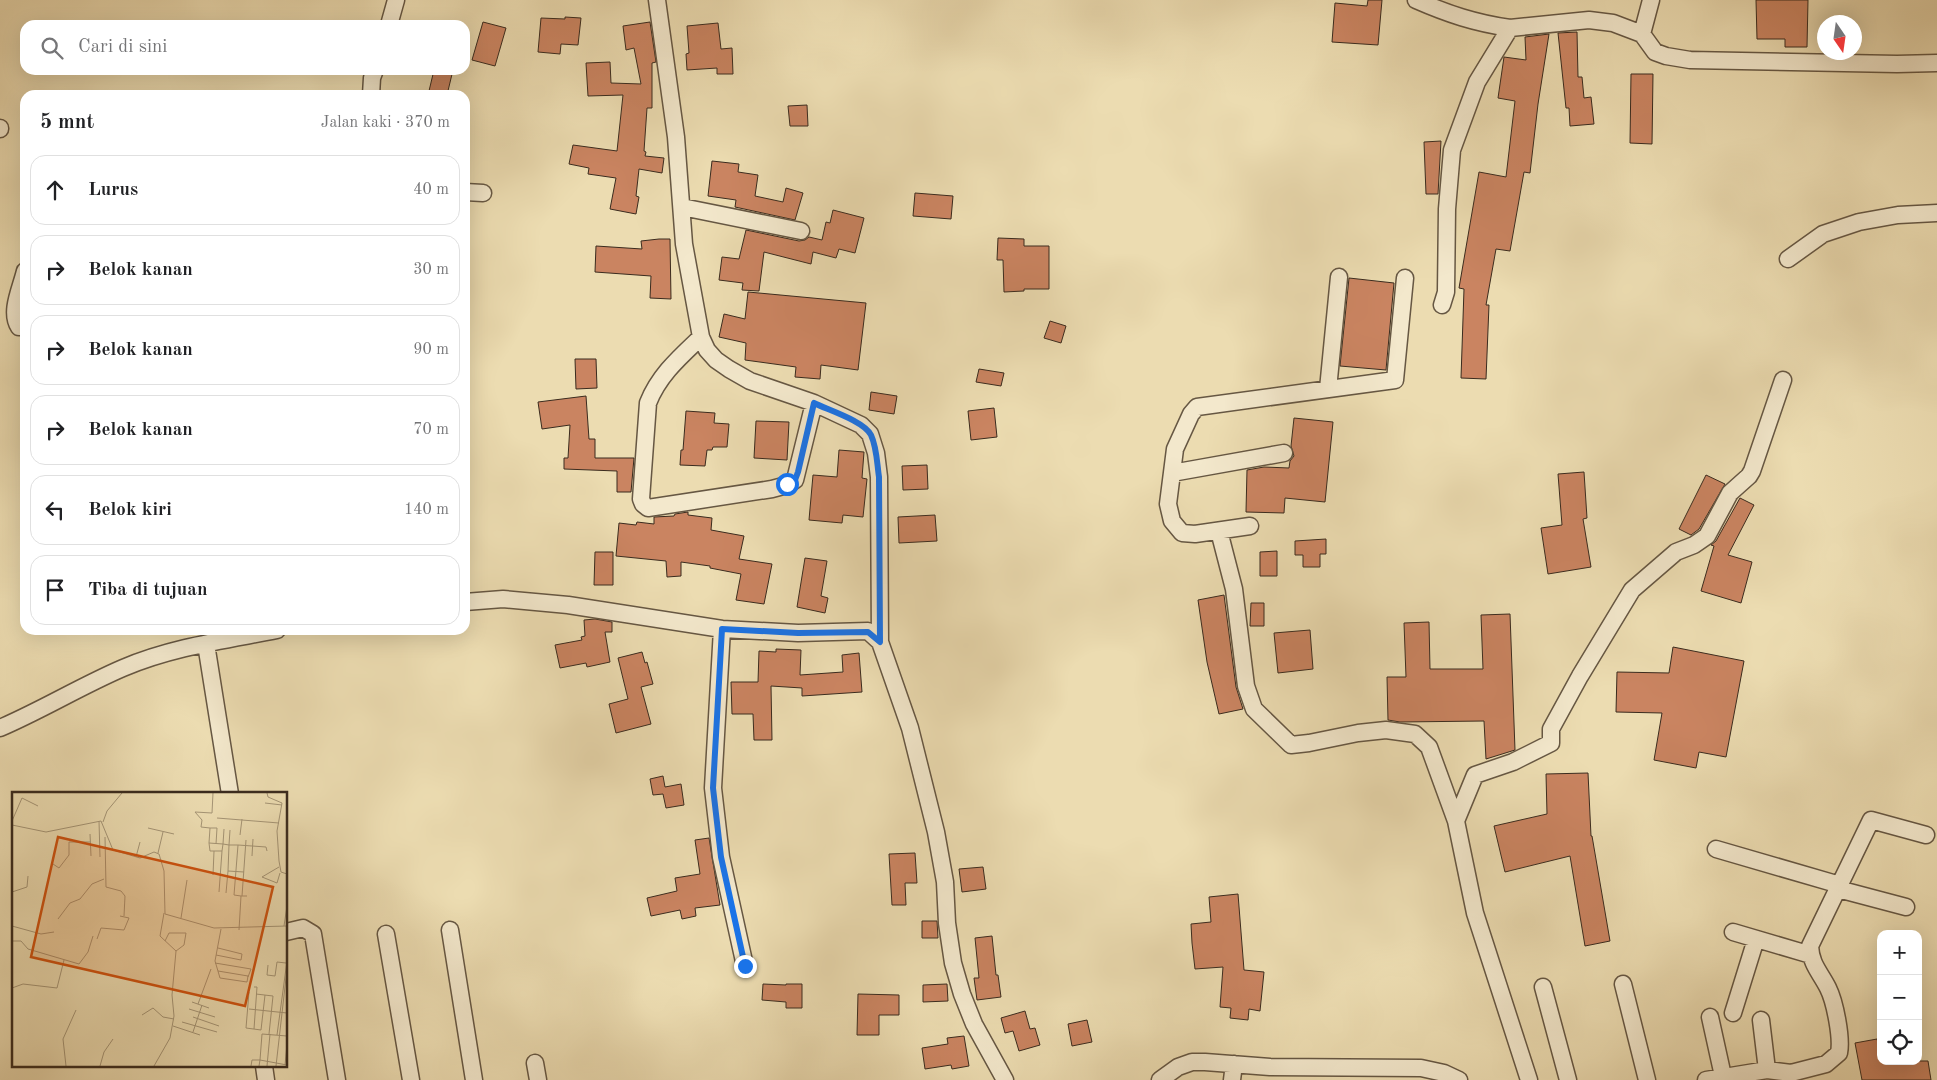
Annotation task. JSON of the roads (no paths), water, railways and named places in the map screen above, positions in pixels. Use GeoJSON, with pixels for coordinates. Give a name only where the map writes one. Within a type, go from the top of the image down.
{"type":"FeatureCollection","features":[{"type":"Feature","properties":{"kind":"street"},"geometry":{"type":"LineString","coordinates":[[657,0],[676,137],[684,244],[701,337],[707,350],[716,360],[750,381],[814,403],[861,425],[870,434],[876,453],[879,494],[880,642],[910,728],[936,832],[945,882],[947,923],[953,963],[962,994],[974,1024],[1005,1080]]}},
{"type":"Feature","properties":{"kind":"street"},"geometry":{"type":"LineString","coordinates":[[1416,0],[1447,14],[1471,21],[1510,28],[1589,20],[1613,23],[1642,34],[1655,52],[1690,60],[1937,63]]}},
{"type":"Feature","properties":{"kind":"street"},"geometry":{"type":"LineString","coordinates":[[1642,34],[1651,0]]}},
{"type":"Feature","properties":{"kind":"street"},"geometry":{"type":"LineString","coordinates":[[389,20],[391,1]]}},
{"type":"Feature","properties":{"kind":"street"},"geometry":{"type":"LineString","coordinates":[[1442,305],[1446,292],[1447,209],[1452,150],[1477,82],[1510,28]]}},
{"type":"Feature","properties":{"kind":"street"},"geometry":{"type":"LineString","coordinates":[[371,90],[373,75]]}},
{"type":"Feature","properties":{"kind":"street"},"geometry":{"type":"LineString","coordinates":[[470,192],[482,193]]}},
{"type":"Feature","properties":{"kind":"street"},"geometry":{"type":"LineString","coordinates":[[682,207],[801,231]]}},
{"type":"Feature","properties":{"kind":"street"},"geometry":{"type":"LineString","coordinates":[[1788,259],[1823,234],[1859,222],[1898,215],[1937,213]]}},
{"type":"Feature","properties":{"kind":"street"},"geometry":{"type":"LineString","coordinates":[[1328,389],[1338,277]]}},
{"type":"Feature","properties":{"kind":"street"},"geometry":{"type":"LineString","coordinates":[[1250,526],[1194,534],[1182,533],[1172,521],[1168,504],[1175,449],[1191,414],[1197,407],[1395,380],[1405,278]]}},
{"type":"Feature","properties":{"kind":"street"},"geometry":{"type":"LineString","coordinates":[[20,289],[14,311],[16,322],[20,327]]}},
{"type":"Feature","properties":{"kind":"street"},"geometry":{"type":"LineString","coordinates":[[701,337],[662,376],[654,388],[648,403],[642,499],[648,508],[772,489],[795,480],[814,403]]}},
{"type":"Feature","properties":{"kind":"street"},"geometry":{"type":"LineString","coordinates":[[1456,821],[1476,775],[1513,762],[1551,743],[1551,729],[1632,590],[1676,552],[1694,545],[1707,536],[1730,493],[1752,471],[1783,380]]}},
{"type":"Feature","properties":{"kind":"street"},"geometry":{"type":"LineString","coordinates":[[1172,473],[1284,453]]}},
{"type":"Feature","properties":{"kind":"street"},"geometry":{"type":"LineString","coordinates":[[1219,531],[1234,589],[1246,686],[1254,709],[1292,745],[1386,730],[1415,734],[1428,747],[1456,821],[1475,913],[1529,1080]]}},
{"type":"Feature","properties":{"kind":"street"},"geometry":{"type":"LineString","coordinates":[[470,602],[503,599],[568,605],[722,629],[798,633],[868,632],[880,642]]}},
{"type":"Feature","properties":{"kind":"street"},"geometry":{"type":"LineString","coordinates":[[722,629],[713,788],[721,857],[745,966]]}},
{"type":"Feature","properties":{"kind":"street"},"geometry":{"type":"LineString","coordinates":[[0,728],[124,668],[181,649],[252,635]]}},
{"type":"Feature","properties":{"kind":"street"},"geometry":{"type":"LineString","coordinates":[[206,644],[230,792]]}},
{"type":"Feature","properties":{"kind":"street"},"geometry":{"type":"LineString","coordinates":[[1706,1080],[1723,1076],[1791,1073],[1826,1064],[1838,1053],[1840,1046],[1830,991],[1814,965],[1810,946],[1872,820],[1926,835]]}},
{"type":"Feature","properties":{"kind":"street"},"geometry":{"type":"LineString","coordinates":[[1716,849],[1906,907]]}},
{"type":"Feature","properties":{"kind":"street"},"geometry":{"type":"LineString","coordinates":[[288,932],[303,928],[313,934],[337,1080]]}},
{"type":"Feature","properties":{"kind":"street"},"geometry":{"type":"LineString","coordinates":[[450,930],[474,1080]]}},
{"type":"Feature","properties":{"kind":"street"},"geometry":{"type":"LineString","coordinates":[[1733,932],[1811,955]]}},
{"type":"Feature","properties":{"kind":"street"},"geometry":{"type":"LineString","coordinates":[[386,934],[411,1080]]}},
{"type":"Feature","properties":{"kind":"street"},"geometry":{"type":"LineString","coordinates":[[1733,1013],[1756,939]]}},
{"type":"Feature","properties":{"kind":"street"},"geometry":{"type":"LineString","coordinates":[[1623,984],[1647,1080]]}},
{"type":"Feature","properties":{"kind":"street"},"geometry":{"type":"LineString","coordinates":[[1543,987],[1568,1080]]}},
{"type":"Feature","properties":{"kind":"street"},"geometry":{"type":"LineString","coordinates":[[1710,1017],[1723,1076]]}},
{"type":"Feature","properties":{"kind":"street"},"geometry":{"type":"LineString","coordinates":[[1761,1020],[1777,1074]]}},
{"type":"Feature","properties":{"kind":"street"},"geometry":{"type":"LineString","coordinates":[[1160,1080],[1178,1067],[1192,1062],[1233,1072],[1270,1067],[1421,1068],[1444,1073],[1459,1080]]}},
{"type":"Feature","properties":{"kind":"street"},"geometry":{"type":"LineString","coordinates":[[535,1063],[538,1080]]}}]}
